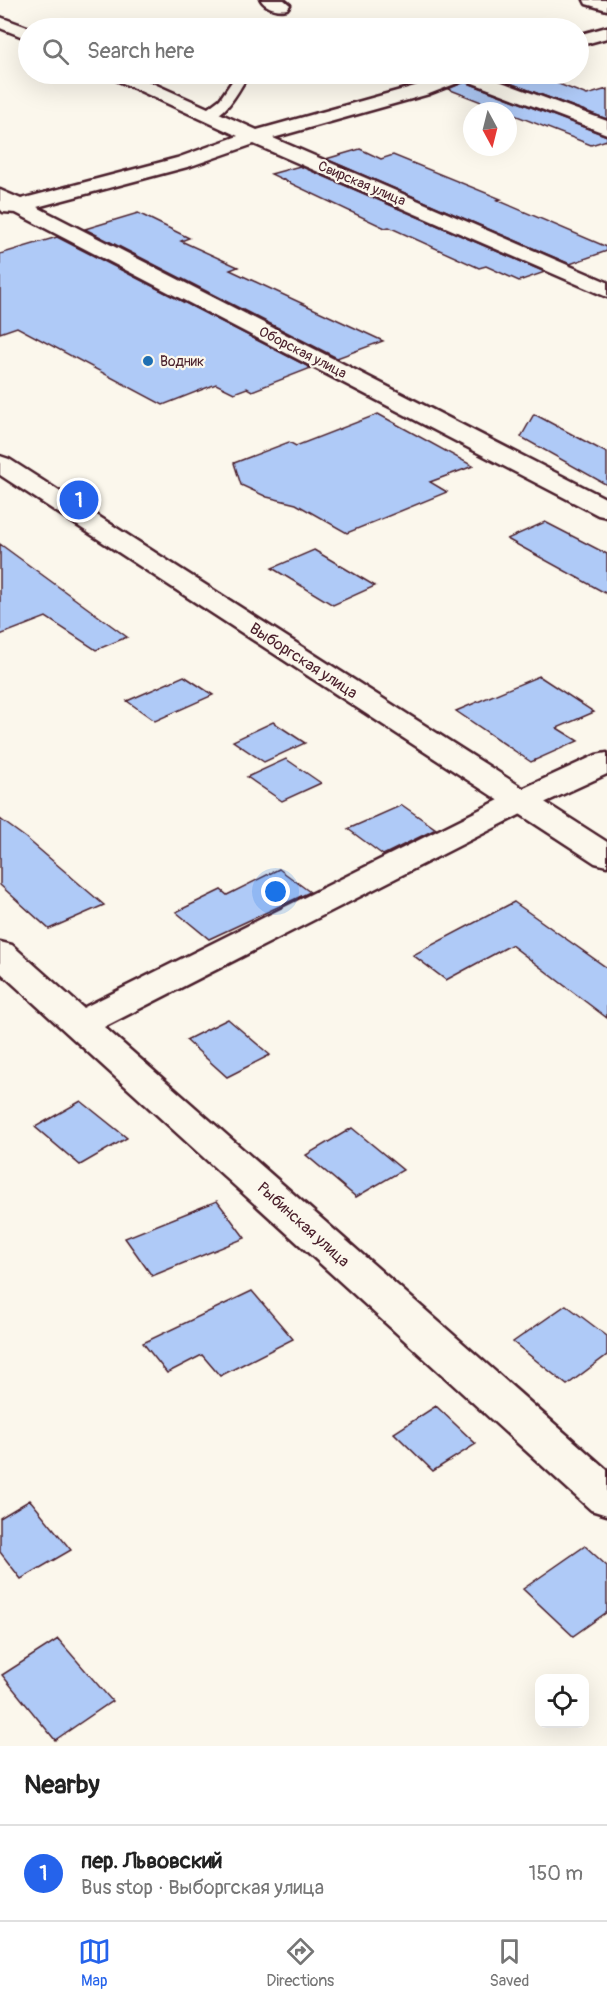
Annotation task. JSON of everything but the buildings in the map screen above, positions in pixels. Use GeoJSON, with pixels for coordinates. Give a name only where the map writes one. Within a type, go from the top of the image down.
{"type":"FeatureCollection","features":[{"type":"Feature","properties":{"kind":"street"},"geometry":{"type":"LineString","coordinates":[[592,0],[607,5]]}},
{"type":"Feature","properties":{"kind":"street"},"geometry":{"type":"LineString","coordinates":[[0,22],[18,30]]}},
{"type":"Feature","properties":{"kind":"street"},"geometry":{"type":"LineString","coordinates":[[589,37],[607,32]]}},
{"type":"Feature","properties":{"kind":"street","name":"Свирская улица"},"geometry":{"type":"LineString","coordinates":[[141,84],[255,137],[607,290]]}},
{"type":"Feature","properties":{"kind":"street"},"geometry":{"type":"LineString","coordinates":[[6,204],[184,162],[255,137],[438,84]]}},
{"type":"Feature","properties":{"kind":"street"},"geometry":{"type":"LineString","coordinates":[[492,84],[607,128]]}},
{"type":"Feature","properties":{"kind":"street","name":"Оборская улица"},"geometry":{"type":"LineString","coordinates":[[6,204],[607,509]]}},
{"type":"Feature","properties":{"kind":"street","name":"Выборгская улица"},"geometry":{"type":"LineString","coordinates":[[0,464],[607,856]]}},
{"type":"Feature","properties":{"kind":"street"},"geometry":{"type":"LineString","coordinates":[[81,1024],[522,801],[607,762]]}},
{"type":"Feature","properties":{"kind":"street","name":"Рыбинская улица"},"geometry":{"type":"LineString","coordinates":[[0,953],[607,1497]]}},
{"type":"Feature","properties":{"kind":"lane"},"geometry":{"type":"LineString","coordinates":[[209,114],[223,106],[235,84]]}},
{"type":"Feature","properties":{"kind":"place","name":"Водник"},"geometry":{"type":"Point","coordinates":[148,361]}},
{"type":"Feature","properties":{"kind":"place","name":"пер. Львовский"},"geometry":{"type":"Point","coordinates":[79,500]}}]}
